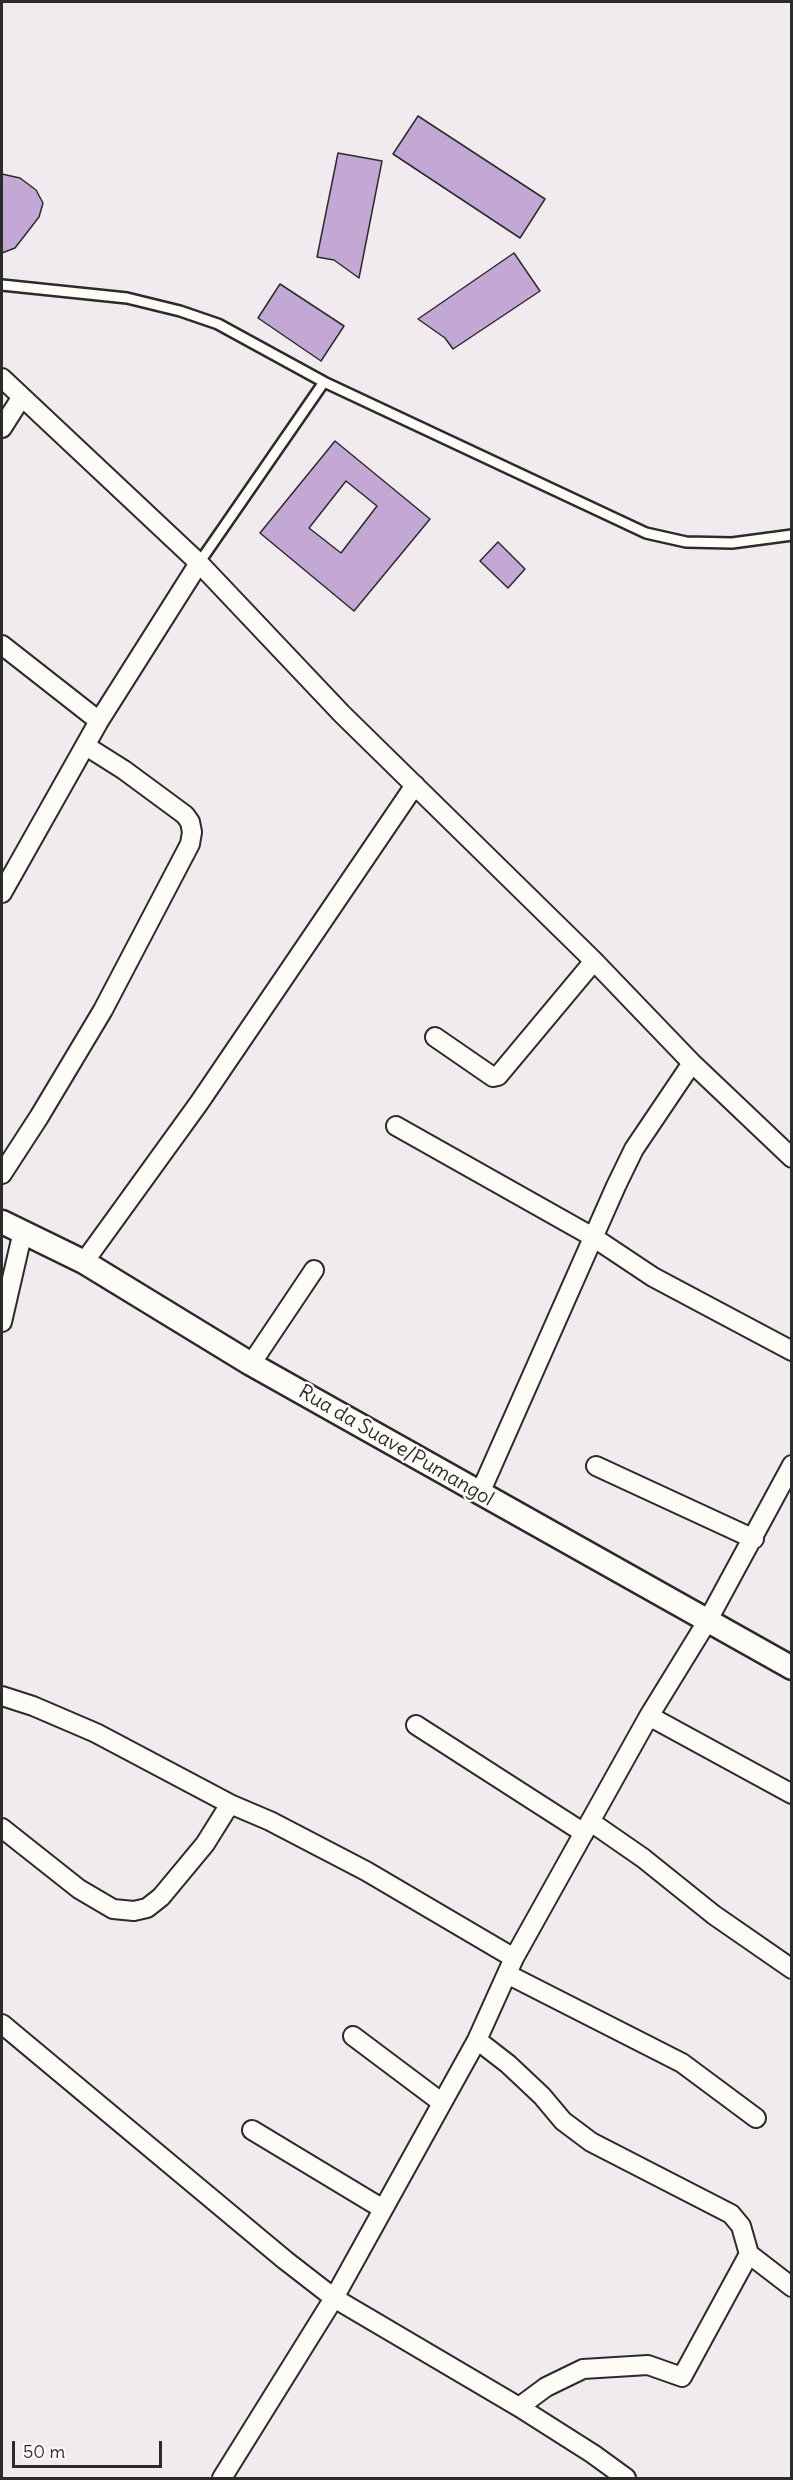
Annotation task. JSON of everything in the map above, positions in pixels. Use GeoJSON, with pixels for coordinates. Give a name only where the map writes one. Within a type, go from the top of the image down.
{"type":"FeatureCollection","features":[{"type":"Feature","properties":{"kind":"street"},"geometry":{"type":"LineString","coordinates":[[2,378],[199,563],[342,714],[594,961],[692,1063],[792,1158]]}},
{"type":"Feature","properties":{"kind":"street"},"geometry":{"type":"LineString","coordinates":[[2,428],[21,398]]}},
{"type":"Feature","properties":{"kind":"street"},"geometry":{"type":"LineString","coordinates":[[2,893],[99,721],[199,563]]}},
{"type":"Feature","properties":{"kind":"street"},"geometry":{"type":"LineString","coordinates":[[2,645],[99,721]]}},
{"type":"Feature","properties":{"kind":"street"},"geometry":{"type":"LineString","coordinates":[[2,1174],[103,1010],[190,844],[192,832],[190,822],[184,815],[124,770],[86,746]]}},
{"type":"Feature","properties":{"kind":"street"},"geometry":{"type":"LineString","coordinates":[[84,1262],[199,1103],[415,785]]}},
{"type":"Feature","properties":{"kind":"street"},"geometry":{"type":"LineString","coordinates":[[435,1037],[493,1077],[498,1076],[594,961]]}},
{"type":"Feature","properties":{"kind":"street"},"geometry":{"type":"LineString","coordinates":[[480,1494],[634,1149],[692,1063]]}},
{"type":"Feature","properties":{"kind":"street"},"geometry":{"type":"LineString","coordinates":[[396,1126],[593,1237],[653,1278],[792,1351]]}},
{"type":"Feature","properties":{"kind":"street","name":"Rua da Suave/Pumangol"},"geometry":{"type":"LineString","coordinates":[[2,1221],[84,1262],[252,1364],[792,1668]]}},
{"type":"Feature","properties":{"kind":"street"},"geometry":{"type":"LineString","coordinates":[[2,1322],[23,1230]]}},
{"type":"Feature","properties":{"kind":"street"},"geometry":{"type":"LineString","coordinates":[[252,1364],[314,1270]]}},
{"type":"Feature","properties":{"kind":"street"},"geometry":{"type":"LineString","coordinates":[[222,2478],[334,2298],[477,2040],[510,1966],[649,1716],[754,1539],[792,1465]]}},
{"type":"Feature","properties":{"kind":"street"},"geometry":{"type":"LineString","coordinates":[[596,1466],[754,1539]]}},
{"type":"Feature","properties":{"kind":"street"},"geometry":{"type":"LineString","coordinates":[[2,1696],[33,1706],[96,1733],[230,1804],[270,1821],[366,1871],[510,1966],[682,2063],[756,2118]]}},
{"type":"Feature","properties":{"kind":"street"},"geometry":{"type":"LineString","coordinates":[[649,1716],[792,1794]]}},
{"type":"Feature","properties":{"kind":"street"},"geometry":{"type":"LineString","coordinates":[[416,1725],[587,1827],[644,1858],[714,1915],[792,1969]]}},
{"type":"Feature","properties":{"kind":"street"},"geometry":{"type":"LineString","coordinates":[[2,1828],[79,1889],[112,1909],[134,1911],[147,1908],[161,1897],[205,1844],[230,1804]]}},
{"type":"Feature","properties":{"kind":"street"},"geometry":{"type":"LineString","coordinates":[[2,2024],[285,2260],[334,2298],[519,2407],[626,2478]]}},
{"type":"Feature","properties":{"kind":"street"},"geometry":{"type":"LineString","coordinates":[[353,2036],[441,2102]]}},
{"type":"Feature","properties":{"kind":"street"},"geometry":{"type":"LineString","coordinates":[[477,2040],[508,2064],[542,2096],[563,2121],[591,2142],[730,2214],[741,2226],[749,2254],[792,2287]]}},
{"type":"Feature","properties":{"kind":"street"},"geometry":{"type":"LineString","coordinates":[[252,2130],[383,2209]]}},
{"type":"Feature","properties":{"kind":"street"},"geometry":{"type":"LineString","coordinates":[[519,2407],[546,2387],[583,2369],[648,2365],[682,2377],[749,2254]]}},
{"type":"Feature","properties":{"kind":"lane"},"geometry":{"type":"LineString","coordinates":[[2,285],[117,297],[180,310],[218,324],[324,382],[646,533],[686,542],[732,543],[792,535]]}},
{"type":"Feature","properties":{"kind":"lane"},"geometry":{"type":"LineString","coordinates":[[199,563],[324,382]]}},
{"type":"Feature","properties":{"kind":"building"},"geometry":{"type":"Polygon","coordinates":[[[418,116],[545,199],[520,238],[393,154],[418,116]]]}},
{"type":"Feature","properties":{"kind":"building"},"geometry":{"type":"Polygon","coordinates":[[[338,153],[382,161],[359,278],[334,260],[317,257],[338,153]]]}},
{"type":"Feature","properties":{"kind":"building"},"geometry":{"type":"Polygon","coordinates":[[[2,174],[20,178],[36,190],[43,203],[39,217],[15,248],[2,253],[2,174]]]}},
{"type":"Feature","properties":{"kind":"building"},"geometry":{"type":"Polygon","coordinates":[[[514,253],[540,291],[453,349],[445,338],[418,319],[514,253]]]}},
{"type":"Feature","properties":{"kind":"building"},"geometry":{"type":"Polygon","coordinates":[[[280,284],[344,326],[321,361],[258,318],[280,284]]]}},
{"type":"Feature","properties":{"kind":"building"},"geometry":{"type":"Polygon","coordinates":[[[335,441],[430,519],[354,611],[260,533],[335,441]],[[346,481],[309,528],[341,553],[377,506],[346,481]]]}},
{"type":"Feature","properties":{"kind":"building"},"geometry":{"type":"Polygon","coordinates":[[[498,542],[525,569],[508,588],[480,561],[498,542]]]}}]}
